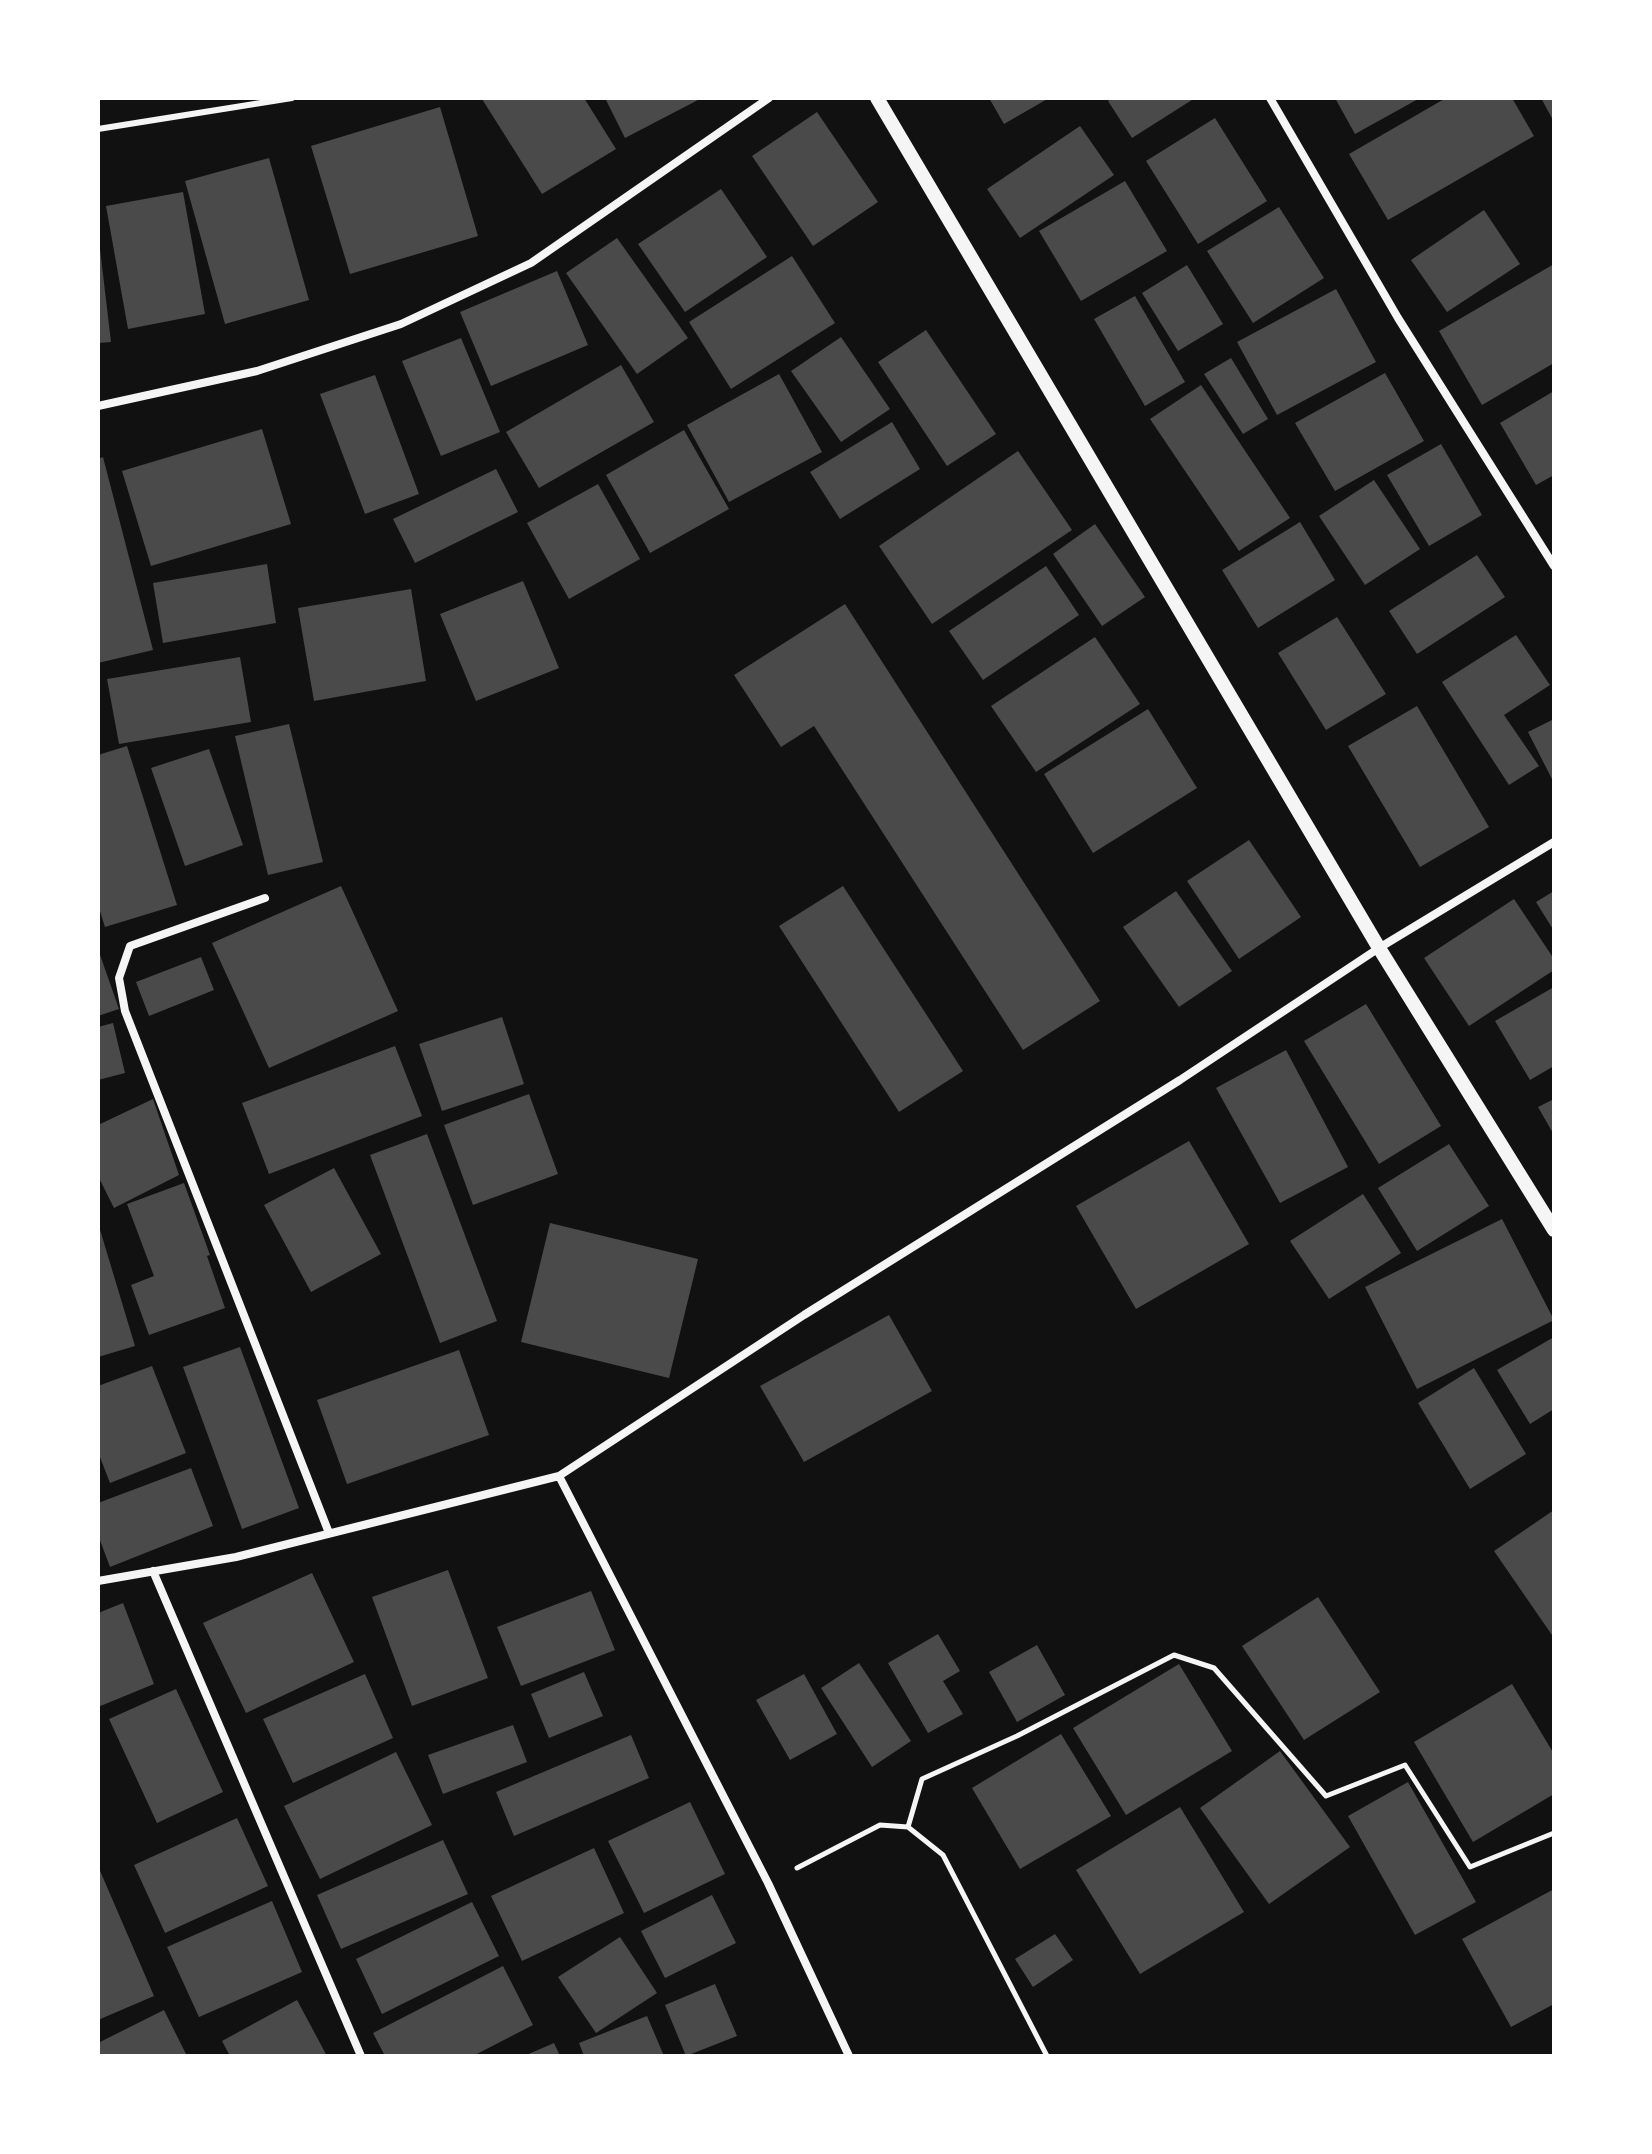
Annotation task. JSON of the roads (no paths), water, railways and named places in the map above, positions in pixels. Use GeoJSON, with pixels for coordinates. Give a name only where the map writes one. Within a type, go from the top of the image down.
{"type":"FeatureCollection","features":[{"type":"Feature","properties":{"kind":"street"},"geometry":{"type":"LineString","coordinates":[[98,406],[257,371],[401,324],[531,263],[769,98]]}},
{"type":"Feature","properties":{"kind":"street"},"geometry":{"type":"LineString","coordinates":[[877,98],[1379,948],[1554,1230]]}},
{"type":"Feature","properties":{"kind":"street"},"geometry":{"type":"LineString","coordinates":[[1270,98],[1398,318],[1554,566]]}},
{"type":"Feature","properties":{"kind":"street"},"geometry":{"type":"LineString","coordinates":[[98,1581],[236,1557],[559,1476],[804,1315],[1180,1080],[1379,948],[1554,842]]}},
{"type":"Feature","properties":{"kind":"street"},"geometry":{"type":"LineString","coordinates":[[265,898],[130,946],[119,978],[125,1011],[329,1533]]}},
{"type":"Feature","properties":{"kind":"street"},"geometry":{"type":"LineString","coordinates":[[559,1476],[768,1883],[849,2056]]}},
{"type":"Feature","properties":{"kind":"street"},"geometry":{"type":"LineString","coordinates":[[153,1571],[361,2056]]}},
{"type":"Feature","properties":{"kind":"lane"},"geometry":{"type":"LineString","coordinates":[[98,129],[292,98]]}}]}
